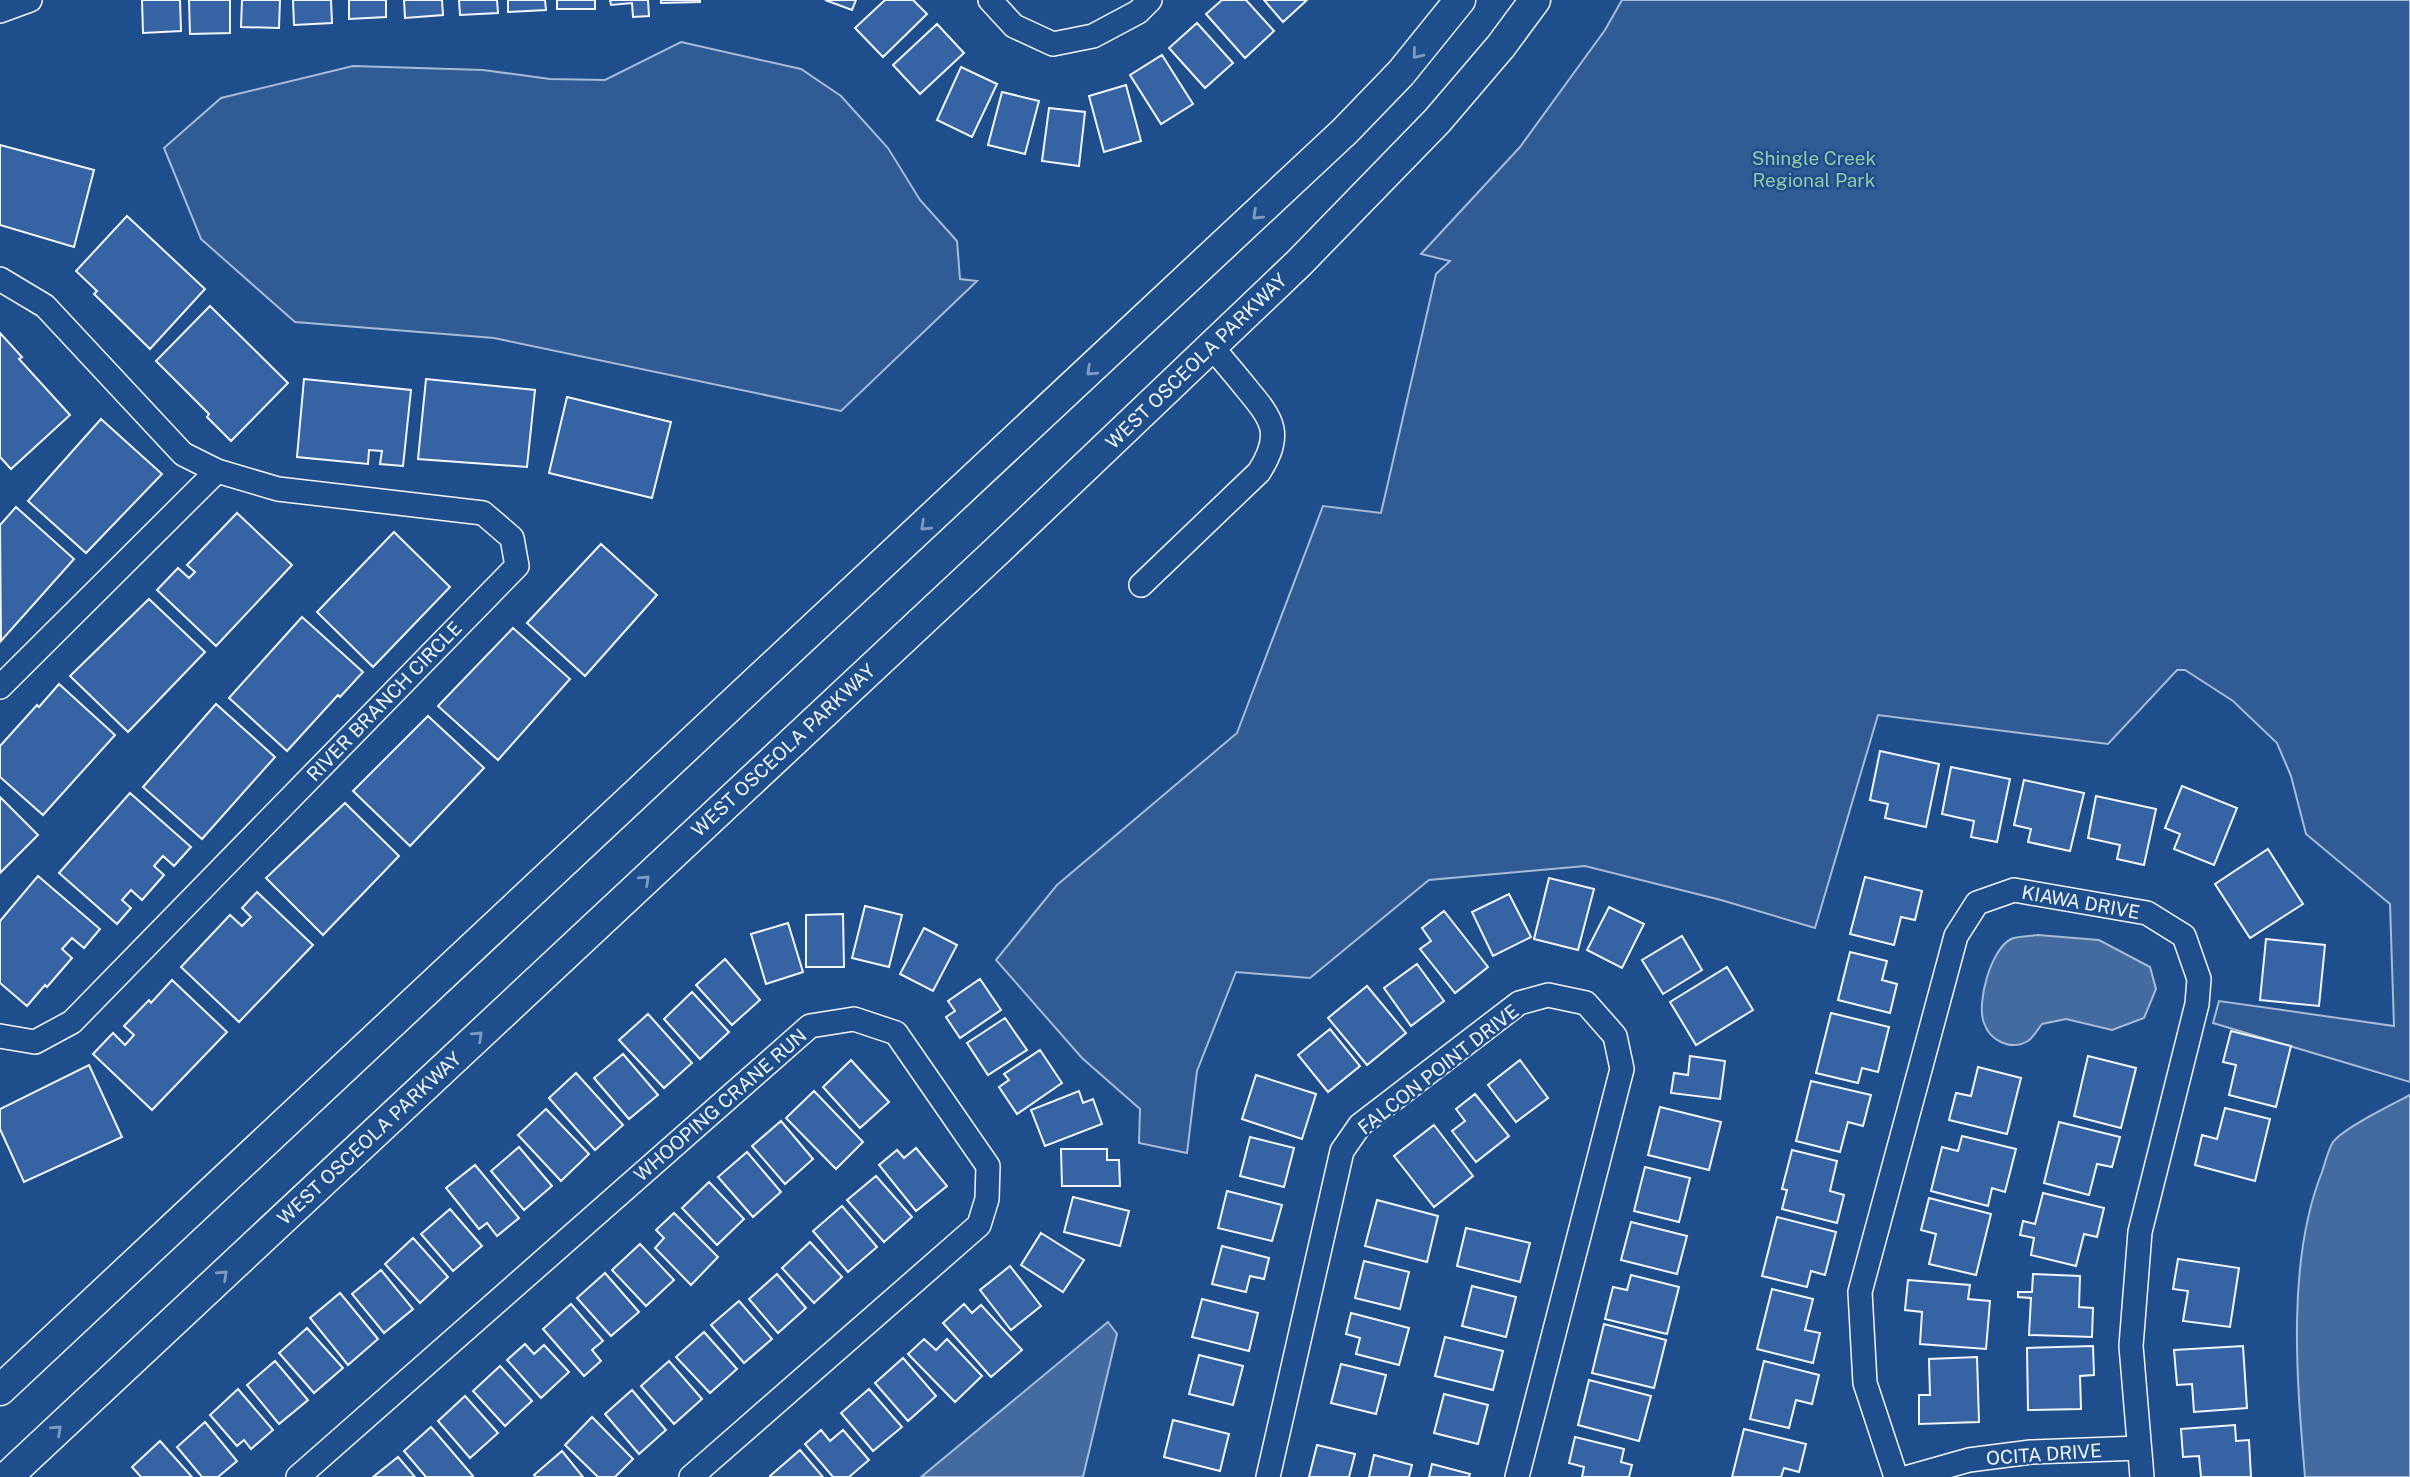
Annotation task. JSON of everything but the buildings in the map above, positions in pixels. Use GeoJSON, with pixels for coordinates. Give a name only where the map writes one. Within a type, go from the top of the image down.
{"type":"FeatureCollection","features":[{"type":"Feature","properties":{"kind":"main road"},"geometry":{"type":"LineString","coordinates":[[0,1390],[1345,131],[1401,73],[1460,0]]}},
{"type":"Feature","properties":{"kind":"main road","name":"WEST OSCEOLA PARKWAY"},"geometry":{"type":"LineString","coordinates":[[7,1477],[997,551],[1299,263],[1437,121],[1501,46],[1535,0]]}},
{"type":"Feature","properties":{"kind":"street"},"geometry":{"type":"LineString","coordinates":[[0,11],[30,0]]}},
{"type":"Feature","properties":{"kind":"street"},"geometry":{"type":"LineString","coordinates":[[990,0],[1014,26],[1054,44],[1093,36],[1138,12],[1150,0]]}},
{"type":"Feature","properties":{"kind":"street","name":"RIVER BRANCH CIRCLE"},"geometry":{"type":"LineString","coordinates":[[0,279],[45,306],[183,454],[218,471],[278,489],[483,513],[512,538],[517,566],[72,1022],[35,1042],[0,1037]]}},
{"type":"Feature","properties":{"kind":"street"},"geometry":{"type":"LineString","coordinates":[[1141,584],[1259,472],[1272,444],[1272,427],[1267,413],[1211,346]]}},
{"type":"Feature","properties":{"kind":"street"},"geometry":{"type":"LineString","coordinates":[[0,687],[218,471]]}},
{"type":"Feature","properties":{"kind":"street","name":"KIAWA DRIVE"},"geometry":{"type":"LineString","coordinates":[[1896,1477],[1865,1383],[1860,1292],[1956,936],[1977,904],[2014,890],[2147,913],[2184,936],[2199,979],[2197,1004],[2140,1232],[2131,1346],[2142,1477]]}},
{"type":"Feature","properties":{"kind":"street","name":"FALCON POINT DRIVE"},"geometry":{"type":"LineString","coordinates":[[1268,1477],[1342,1152],[1360,1125],[1519,1003],[1548,995],[1586,1003],[1615,1036],[1622,1069],[1517,1477]]}},
{"type":"Feature","properties":{"kind":"street","name":"WHOOPING CRANE RUN"},"geometry":{"type":"LineString","coordinates":[[298,1477],[810,1026],[854,1019],[896,1033],[988,1166],[987,1199],[979,1225],[691,1477]]}},
{"type":"Feature","properties":{"kind":"street","name":"OCITA DRIVE"},"geometry":{"type":"LineString","coordinates":[[1909,1477],[1969,1460],[2031,1452],[2139,1448]]}},
{"type":"Feature","properties":{"kind":"shaded area"},"geometry":{"type":"Polygon","coordinates":[[[1622,0],[2410,0],[2410,1082],[2213,1023],[2219,1001],[2394,1026],[2390,904],[2306,834],[2291,776],[2277,743],[2233,701],[2185,670],[2177,670],[2108,744],[1878,715],[1815,928],[1721,900],[1585,866],[1429,880],[1310,978],[1236,972],[1197,1071],[1187,1153],[1139,1143],[1140,1109],[1082,1058],[996,960],[1057,885],[1237,733],[1323,506],[1381,513],[1436,274],[1450,261],[1421,254],[1520,147],[1605,30],[1622,0]]]}},
{"type":"Feature","properties":{"kind":"shaded area"},"geometry":{"type":"Polygon","coordinates":[[[681,42],[801,69],[841,96],[888,148],[920,200],[957,241],[960,279],[977,281],[841,411],[494,338],[295,322],[201,239],[164,148],[221,98],[353,66],[483,70],[550,79],[605,80],[681,42]]]}},
{"type":"Feature","properties":{"kind":"shaded area"},"geometry":{"type":"Polygon","coordinates":[[[2038,935],[2099,940],[2150,967],[2156,989],[2144,1018],[2112,1030],[2066,1019],[2042,1024],[2030,1040],[2021,1044],[2008,1044],[1996,1039],[1987,1029],[1982,1014],[1987,977],[1997,954],[2011,939],[2038,935]]]}},
{"type":"Feature","properties":{"kind":"shaded area"},"geometry":{"type":"Polygon","coordinates":[[[2410,1095],[2410,1477],[2305,1477],[2299,1402],[2297,1323],[2303,1244],[2311,1207],[2328,1153],[2338,1136],[2410,1095]]]}},
{"type":"Feature","properties":{"kind":"shaded area"},"geometry":{"type":"Polygon","coordinates":[[[1108,1322],[1117,1334],[1083,1477],[921,1477],[1108,1322]]]}},
{"type":"Feature","properties":{"kind":"park label","name":"Shingle Creek Regional Park"},"geometry":{"type":"Point","coordinates":[1814,169]}}]}
